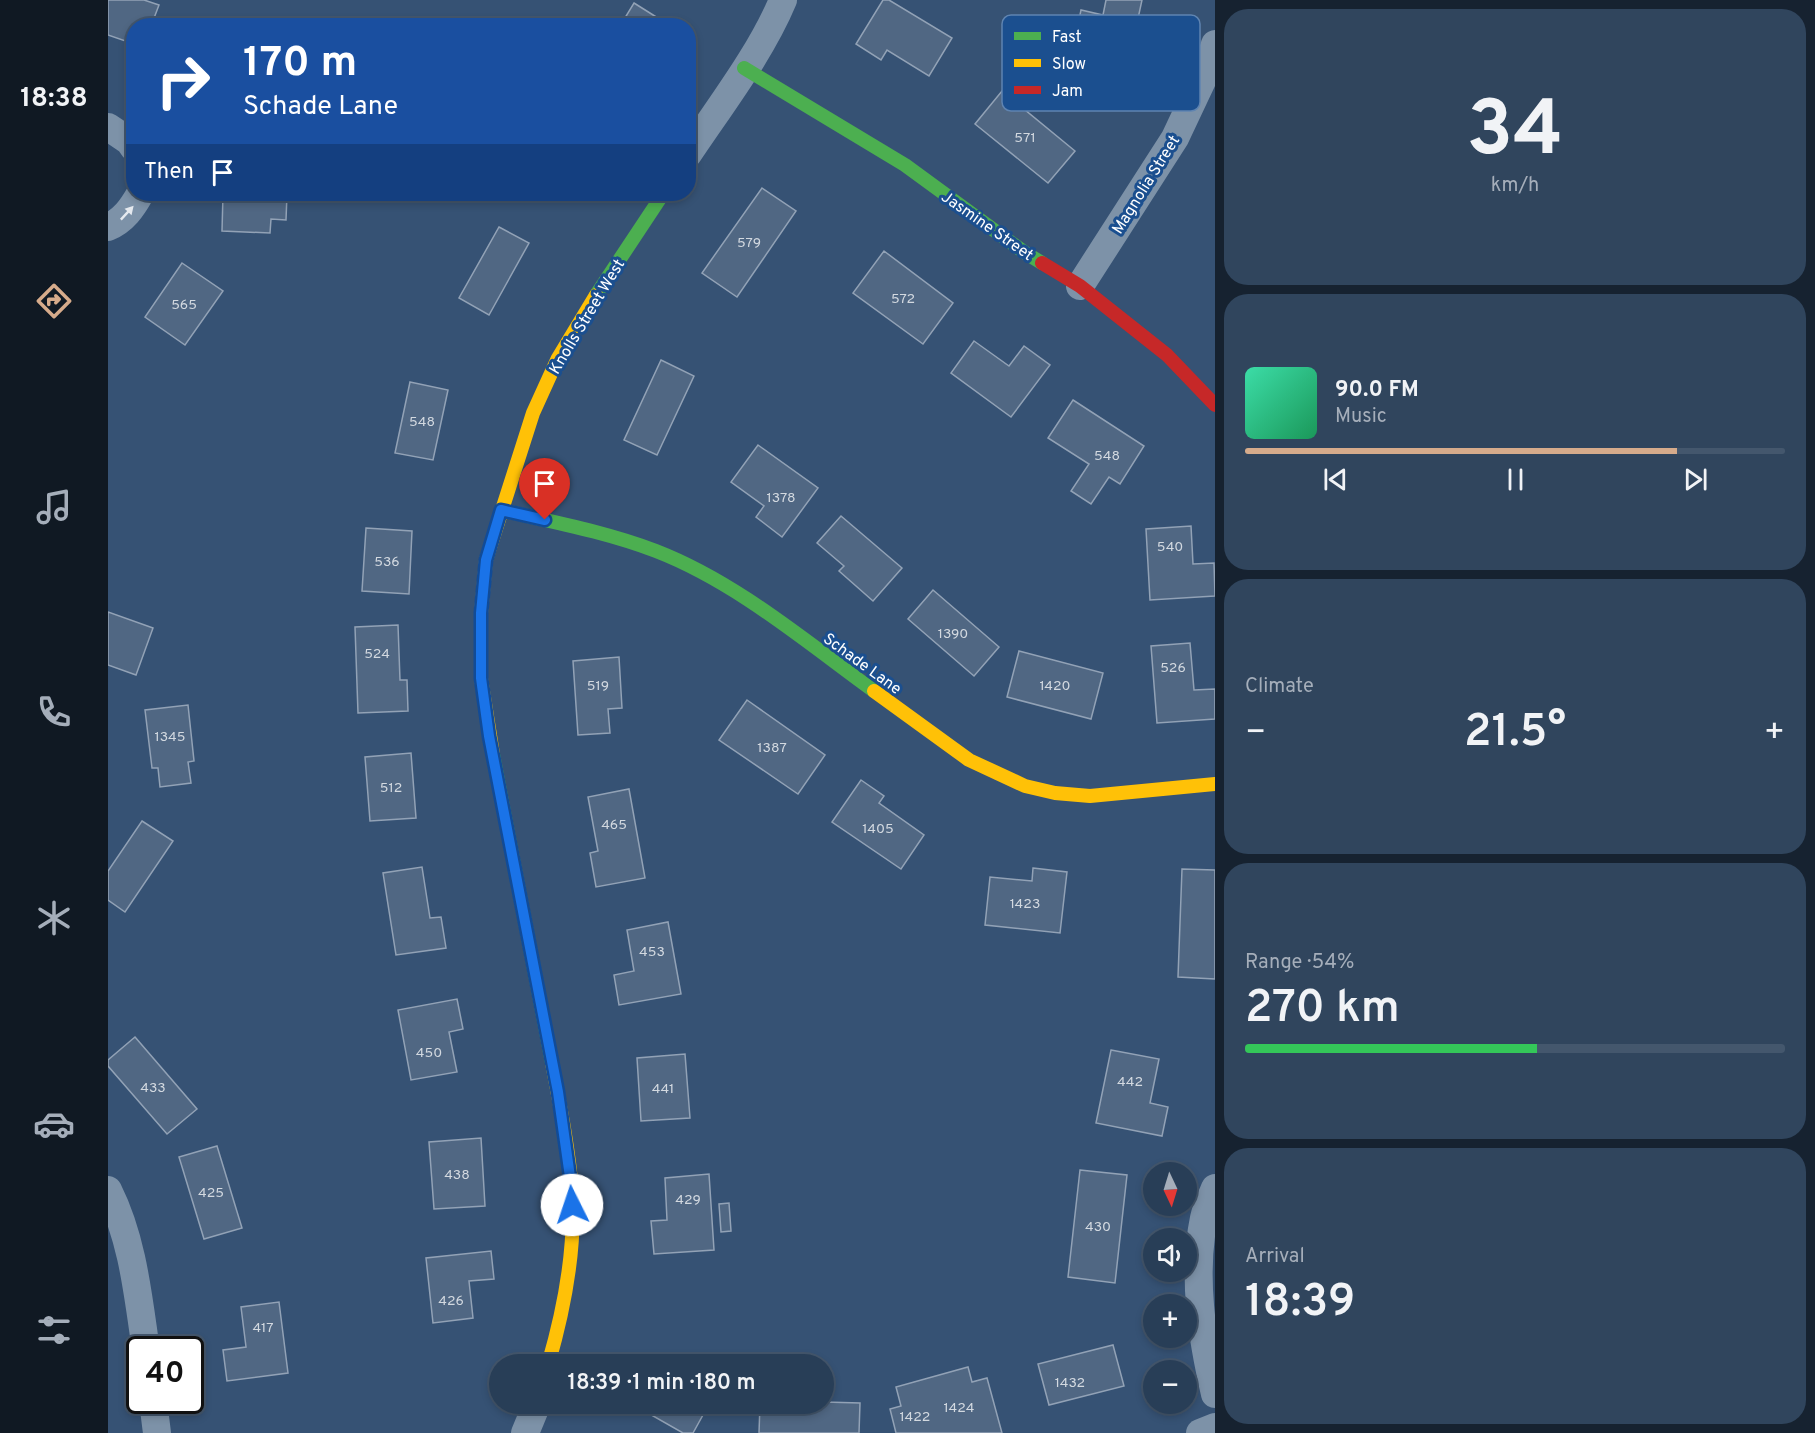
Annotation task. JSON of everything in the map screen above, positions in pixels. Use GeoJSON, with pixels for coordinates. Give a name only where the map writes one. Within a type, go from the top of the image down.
{"type":"FeatureCollection","features":[{"type":"Feature","properties":{"kind":"street"},"geometry":{"type":"LineString","coordinates":[[696,142],[776,16],[783,0]]}},
{"type":"Feature","properties":{"kind":"street","name":"Magnolia Street"},"geometry":{"type":"LineString","coordinates":[[1200,85],[1215,44]]}},
{"type":"Feature","properties":{"kind":"street","name":"Jasmine Street"},"geometry":{"type":"LineString","coordinates":[[744,68],[905,165],[1024,252],[1080,286],[1167,355],[1215,405]]}},
{"type":"Feature","properties":{"kind":"street","name":"Magnolia Street"},"geometry":{"type":"LineString","coordinates":[[1080,286],[1175,138],[1188,111]]}},
{"type":"Feature","properties":{"kind":"street"},"geometry":{"type":"LineString","coordinates":[[108,127],[126,139]]}},
{"type":"Feature","properties":{"kind":"street"},"geometry":{"type":"LineString","coordinates":[[108,227],[116,224],[131,211],[136,201]]}},
{"type":"Feature","properties":{"kind":"street","name":"Knolls Street West"},"geometry":{"type":"LineString","coordinates":[[551,1354],[567,1281],[572,1191],[558,1092],[489,736],[481,678],[481,613],[486,560],[533,413],[558,358],[594,298],[658,201]]}},
{"type":"Feature","properties":{"kind":"street","name":"Schade Lane"},"geometry":{"type":"LineString","coordinates":[[501,510],[604,534],[656,551],[698,570],[750,601],[969,760],[1025,786],[1055,793],[1090,796],[1215,784]]}},
{"type":"Feature","properties":{"kind":"street"},"geometry":{"type":"LineString","coordinates":[[1215,1188],[1204,1217],[1199,1254],[1199,1299],[1206,1354],[1215,1394]]}},
{"type":"Feature","properties":{"kind":"street"},"geometry":{"type":"LineString","coordinates":[[108,1190],[126,1233],[144,1336]]}},
{"type":"Feature","properties":{"kind":"street"},"geometry":{"type":"LineString","coordinates":[[155,1414],[158,1433]]}},
{"type":"Feature","properties":{"kind":"street"},"geometry":{"type":"LineString","coordinates":[[525,1433],[533,1414]]}},
{"type":"Feature","properties":{"kind":"street"},"geometry":{"type":"LineString","coordinates":[[1200,1433],[1215,1427]]}},
{"type":"Feature","properties":{"kind":"building"},"geometry":{"type":"Polygon","coordinates":[[[108,0],[144,0],[159,5],[154,18],[126,18],[126,41],[108,35],[108,0]]]}},
{"type":"Feature","properties":{"kind":"building"},"geometry":{"type":"Polygon","coordinates":[[[883,0],[889,0],[952,38],[929,76],[887,50],[881,60],[856,44],[883,0]]]}},
{"type":"Feature","properties":{"kind":"building"},"geometry":{"type":"Polygon","coordinates":[[[1106,0],[1142,0],[1139,15],[1103,15],[1106,0]]]}},
{"type":"Feature","properties":{"kind":"building"},"geometry":{"type":"Polygon","coordinates":[[[634,3],[658,18],[625,18],[634,3]]]}},
{"type":"Feature","properties":{"kind":"building"},"geometry":{"type":"Polygon","coordinates":[[[1081,10],[1103,15],[1080,15],[1081,10]]]}},
{"type":"Feature","properties":{"kind":"building"},"geometry":{"type":"Polygon","coordinates":[[[1002,91],[1002,111],[1026,111],[1075,151],[1048,183],[975,124],[1002,91]]]}},
{"type":"Feature","properties":{"kind":"building"},"geometry":{"type":"Polygon","coordinates":[[[762,188],[796,211],[737,297],[702,273],[762,188]]]}},
{"type":"Feature","properties":{"kind":"building"},"geometry":{"type":"Polygon","coordinates":[[[223,201],[287,201],[286,220],[271,219],[270,233],[222,231],[223,201]]]}},
{"type":"Feature","properties":{"kind":"building"},"geometry":{"type":"Polygon","coordinates":[[[499,227],[529,243],[489,315],[459,298],[499,227]]]}},
{"type":"Feature","properties":{"kind":"building"},"geometry":{"type":"Polygon","coordinates":[[[884,251],[953,303],[923,344],[853,293],[884,251]]]}},
{"type":"Feature","properties":{"kind":"building"},"geometry":{"type":"Polygon","coordinates":[[[182,263],[223,291],[185,345],[145,317],[182,263]]]}},
{"type":"Feature","properties":{"kind":"building"},"geometry":{"type":"Polygon","coordinates":[[[974,341],[1009,366],[1024,346],[1050,365],[1011,417],[951,373],[974,341]]]}},
{"type":"Feature","properties":{"kind":"building"},"geometry":{"type":"Polygon","coordinates":[[[661,360],[694,376],[657,455],[624,440],[661,360]]]}},
{"type":"Feature","properties":{"kind":"building"},"geometry":{"type":"Polygon","coordinates":[[[410,382],[448,390],[433,460],[395,453],[410,382]]]}},
{"type":"Feature","properties":{"kind":"building"},"geometry":{"type":"Polygon","coordinates":[[[1073,400],[1144,446],[1120,484],[1109,477],[1091,504],[1071,491],[1089,464],[1048,438],[1073,400]]]}},
{"type":"Feature","properties":{"kind":"building"},"geometry":{"type":"Polygon","coordinates":[[[758,445],[818,488],[782,537],[756,517],[764,506],[731,482],[758,445]]]}},
{"type":"Feature","properties":{"kind":"building"},"geometry":{"type":"Polygon","coordinates":[[[841,516],[902,568],[873,601],[839,571],[844,566],[817,543],[841,516]]]}},
{"type":"Feature","properties":{"kind":"building"},"geometry":{"type":"Polygon","coordinates":[[[1191,526],[1193,564],[1214,563],[1215,596],[1150,600],[1146,529],[1191,526]]]}},
{"type":"Feature","properties":{"kind":"building"},"geometry":{"type":"Polygon","coordinates":[[[366,528],[412,531],[409,594],[362,591],[366,528]]]}},
{"type":"Feature","properties":{"kind":"building"},"geometry":{"type":"Polygon","coordinates":[[[933,590],[999,647],[974,676],[908,619],[933,590]]]}},
{"type":"Feature","properties":{"kind":"building"},"geometry":{"type":"Polygon","coordinates":[[[108,612],[153,628],[136,675],[108,665],[108,612]]]}},
{"type":"Feature","properties":{"kind":"building"},"geometry":{"type":"Polygon","coordinates":[[[398,625],[400,680],[407,680],[408,711],[358,713],[355,627],[398,625]]]}},
{"type":"Feature","properties":{"kind":"building"},"geometry":{"type":"Polygon","coordinates":[[[1190,643],[1194,690],[1215,689],[1215,719],[1157,723],[1151,646],[1190,643]]]}},
{"type":"Feature","properties":{"kind":"building"},"geometry":{"type":"Polygon","coordinates":[[[1019,651],[1103,673],[1091,719],[1007,697],[1019,651]]]}},
{"type":"Feature","properties":{"kind":"building"},"geometry":{"type":"Polygon","coordinates":[[[619,657],[622,708],[608,709],[610,733],[578,735],[573,661],[619,657]]]}},
{"type":"Feature","properties":{"kind":"building"},"geometry":{"type":"Polygon","coordinates":[[[747,700],[825,755],[798,794],[719,740],[747,700]]]}},
{"type":"Feature","properties":{"kind":"building"},"geometry":{"type":"Polygon","coordinates":[[[188,705],[194,761],[188,762],[191,783],[160,787],[158,768],[152,768],[145,710],[188,705]]]}},
{"type":"Feature","properties":{"kind":"building"},"geometry":{"type":"Polygon","coordinates":[[[411,753],[416,818],[370,821],[365,757],[411,753]]]}},
{"type":"Feature","properties":{"kind":"building"},"geometry":{"type":"Polygon","coordinates":[[[861,780],[884,796],[879,803],[924,835],[901,869],[832,822],[861,780]]]}},
{"type":"Feature","properties":{"kind":"building"},"geometry":{"type":"Polygon","coordinates":[[[629,789],[645,878],[596,887],[590,853],[598,851],[588,797],[629,789]]]}},
{"type":"Feature","properties":{"kind":"building"},"geometry":{"type":"Polygon","coordinates":[[[142,821],[173,841],[125,912],[108,900],[108,871],[142,821]]]}},
{"type":"Feature","properties":{"kind":"building"},"geometry":{"type":"Polygon","coordinates":[[[422,867],[430,918],[441,917],[446,948],[396,955],[383,873],[422,867]]]}},
{"type":"Feature","properties":{"kind":"building"},"geometry":{"type":"Polygon","coordinates":[[[1033,868],[1067,872],[1060,933],[985,925],[990,877],[1032,881],[1033,868]]]}},
{"type":"Feature","properties":{"kind":"building"},"geometry":{"type":"Polygon","coordinates":[[[1182,869],[1215,870],[1215,979],[1178,977],[1182,869]]]}},
{"type":"Feature","properties":{"kind":"building"},"geometry":{"type":"Polygon","coordinates":[[[668,922],[681,994],[619,1005],[614,975],[634,971],[627,930],[668,922]]]}},
{"type":"Feature","properties":{"kind":"building"},"geometry":{"type":"Polygon","coordinates":[[[457,999],[463,1029],[449,1032],[457,1072],[411,1080],[398,1010],[457,999]]]}},
{"type":"Feature","properties":{"kind":"building"},"geometry":{"type":"Polygon","coordinates":[[[135,1037],[197,1109],[167,1134],[108,1066],[108,1060],[135,1037]]]}},
{"type":"Feature","properties":{"kind":"building"},"geometry":{"type":"Polygon","coordinates":[[[1111,1050],[1159,1059],[1150,1103],[1168,1107],[1162,1136],[1096,1123],[1111,1050]]]}},
{"type":"Feature","properties":{"kind":"building"},"geometry":{"type":"Polygon","coordinates":[[[685,1054],[690,1118],[641,1121],[637,1058],[685,1054]]]}},
{"type":"Feature","properties":{"kind":"building"},"geometry":{"type":"Polygon","coordinates":[[[481,1138],[485,1206],[434,1209],[429,1142],[481,1138]]]}},
{"type":"Feature","properties":{"kind":"building"},"geometry":{"type":"Polygon","coordinates":[[[217,1146],[242,1228],[204,1239],[179,1157],[217,1146]]]}},
{"type":"Feature","properties":{"kind":"building"},"geometry":{"type":"Polygon","coordinates":[[[1080,1170],[1127,1175],[1115,1283],[1068,1277],[1080,1170]]]}},
{"type":"Feature","properties":{"kind":"building"},"geometry":{"type":"Polygon","coordinates":[[[709,1174],[714,1250],[654,1254],[651,1221],[667,1220],[665,1178],[709,1174]]]}},
{"type":"Feature","properties":{"kind":"building"},"geometry":{"type":"Polygon","coordinates":[[[729,1203],[731,1231],[721,1232],[719,1204],[729,1203]]]}},
{"type":"Feature","properties":{"kind":"building"},"geometry":{"type":"Polygon","coordinates":[[[491,1251],[494,1279],[469,1281],[473,1318],[433,1323],[426,1258],[491,1251]]]}},
{"type":"Feature","properties":{"kind":"building"},"geometry":{"type":"Polygon","coordinates":[[[279,1302],[288,1373],[227,1381],[223,1350],[246,1347],[241,1307],[279,1302]]]}},
{"type":"Feature","properties":{"kind":"building"},"geometry":{"type":"Polygon","coordinates":[[[1113,1345],[1124,1386],[1049,1405],[1038,1364],[1113,1345]]]}},
{"type":"Feature","properties":{"kind":"building"},"geometry":{"type":"Polygon","coordinates":[[[968,1367],[972,1382],[987,1378],[1002,1433],[896,1433],[890,1409],[901,1406],[896,1387],[968,1367]]]}},
{"type":"Feature","properties":{"kind":"building"},"geometry":{"type":"Polygon","coordinates":[[[834,1402],[860,1403],[859,1433],[759,1433],[760,1414],[834,1414],[834,1402]]]}},
{"type":"Feature","properties":{"kind":"building"},"geometry":{"type":"Polygon","coordinates":[[[650,1414],[703,1414],[693,1433],[683,1433],[650,1414]]]}},
{"type":"Feature","properties":{"kind":"traffic: fast"},"geometry":{"type":"LineString","coordinates":[[744,68],[905,165],[1042,263]]}},
{"type":"Feature","properties":{"kind":"traffic: fast"},"geometry":{"type":"LineString","coordinates":[[596,295],[658,201]]}},
{"type":"Feature","properties":{"kind":"traffic: fast"},"geometry":{"type":"LineString","coordinates":[[501,510],[618,538],[686,564],[769,614],[874,691]]}},
{"type":"Feature","properties":{"kind":"traffic: fast"},"geometry":{"type":"LineString","coordinates":[[493,754],[552,1063]]}},
{"type":"Feature","properties":{"kind":"traffic: slow"},"geometry":{"type":"LineString","coordinates":[[493,754],[481,678],[481,613],[486,560],[533,413],[558,358],[596,295]]}},
{"type":"Feature","properties":{"kind":"traffic: slow"},"geometry":{"type":"LineString","coordinates":[[874,691],[969,760],[1025,786],[1055,793],[1090,796],[1215,784]]}},
{"type":"Feature","properties":{"kind":"traffic: slow"},"geometry":{"type":"LineString","coordinates":[[551,1354],[568,1279],[573,1214],[569,1160],[552,1063]]}},
{"type":"Feature","properties":{"kind":"traffic: jam"},"geometry":{"type":"LineString","coordinates":[[1042,263],[1080,286],[1167,355],[1215,405]]}},
{"type":"Feature","properties":{"kind":"route"},"geometry":{"type":"LineString","coordinates":[[545,520],[501,510],[486,560],[481,613],[481,678],[489,736],[558,1092],[572,1205]]}}]}
